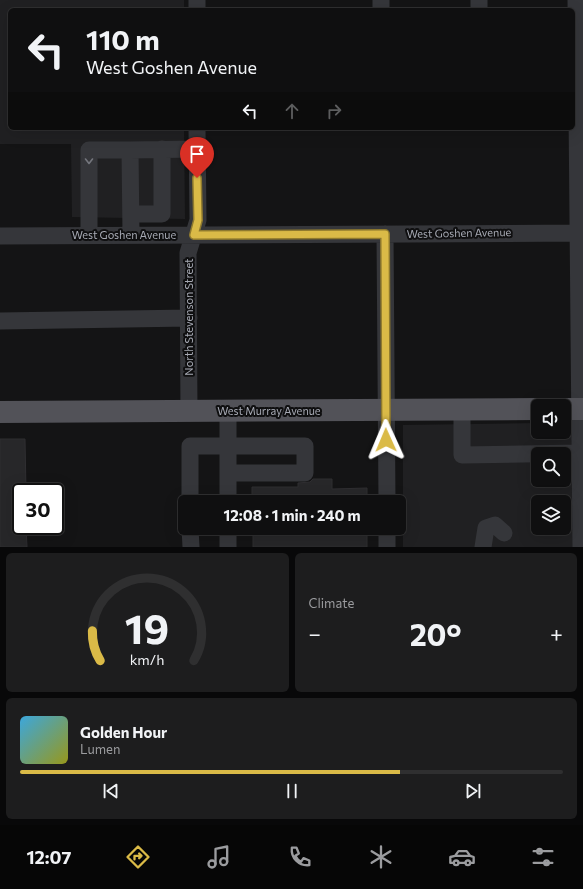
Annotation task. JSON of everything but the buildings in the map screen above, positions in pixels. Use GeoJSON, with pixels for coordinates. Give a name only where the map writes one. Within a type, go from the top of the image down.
{"type":"FeatureCollection","features":[{"type":"Feature","properties":{"kind":"main road","name":"West Murray Avenue"},"geometry":{"type":"LineString","coordinates":[[0,412],[531,409]]}},
{"type":"Feature","properties":{"kind":"street"},"geometry":{"type":"LineString","coordinates":[[576,0],[581,232],[576,409],[580,453],[581,547]]}},
{"type":"Feature","properties":{"kind":"street","name":"North Stevenson Street"},"geometry":{"type":"LineString","coordinates":[[189,410],[188,253],[198,220],[197,130]]}},
{"type":"Feature","properties":{"kind":"street"},"geometry":{"type":"LineString","coordinates":[[131,214],[162,214],[162,149]]}},
{"type":"Feature","properties":{"kind":"street"},"geometry":{"type":"LineString","coordinates":[[89,235],[89,150],[197,149]]}},
{"type":"Feature","properties":{"kind":"street"},"geometry":{"type":"LineString","coordinates":[[130,150],[131,235]]}},
{"type":"Feature","properties":{"kind":"street","name":"West Goshen Avenue"},"geometry":{"type":"LineString","coordinates":[[0,236],[581,232]]}},
{"type":"Feature","properties":{"kind":"street"},"geometry":{"type":"LineString","coordinates":[[385,234],[387,495]]}},
{"type":"Feature","properties":{"kind":"street"},"geometry":{"type":"LineString","coordinates":[[0,321],[189,318]]}},
{"type":"Feature","properties":{"kind":"street"},"geometry":{"type":"LineString","coordinates":[[228,410],[228,495]]}},
{"type":"Feature","properties":{"kind":"street"},"geometry":{"type":"LineString","coordinates":[[462,410],[462,455],[580,453]]}},
{"type":"Feature","properties":{"kind":"street"},"geometry":{"type":"LineString","coordinates":[[190,495],[190,446],[305,446],[305,473],[228,473]]}},
{"type":"Feature","properties":{"kind":"street"},"geometry":{"type":"LineString","coordinates":[[483,547],[486,528],[495,525],[504,533]]}},
{"type":"Feature","properties":{"kind":"street"},"geometry":{"type":"LineString","coordinates":[[190,535],[190,547]]}},
{"type":"Feature","properties":{"kind":"street"},"geometry":{"type":"LineString","coordinates":[[228,535],[228,547]]}},
{"type":"Feature","properties":{"kind":"street"},"geometry":{"type":"LineString","coordinates":[[387,535],[387,547]]}},
{"type":"Feature","properties":{"kind":"shaded area"},"geometry":{"type":"Polygon","coordinates":[[[0,0],[184,0],[184,8],[8,8],[8,130],[184,130],[185,219],[72,217],[71,144],[0,144],[0,0]]]}},
{"type":"Feature","properties":{"kind":"shaded area"},"geometry":{"type":"Polygon","coordinates":[[[531,423],[531,439],[571,439],[571,423],[583,423],[583,547],[403,547],[403,535],[406,535],[406,495],[403,495],[403,425],[531,423]]]}},
{"type":"Feature","properties":{"kind":"route"},"geometry":{"type":"LineString","coordinates":[[197,178],[198,220],[194,235],[385,234],[386,440]]}}]}
